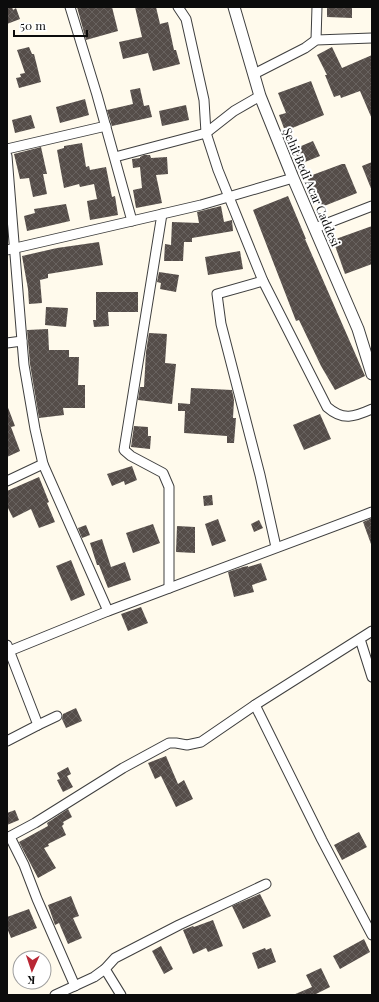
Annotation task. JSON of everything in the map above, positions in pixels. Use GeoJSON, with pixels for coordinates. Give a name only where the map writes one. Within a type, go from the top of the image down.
{"type":"FeatureCollection","features":[{"type":"Feature","properties":{"kind":"street"},"geometry":{"type":"LineString","coordinates":[[70,7],[115,157],[132,221]]}},
{"type":"Feature","properties":{"kind":"street"},"geometry":{"type":"LineString","coordinates":[[178,7],[186,19],[191,41],[204,100],[206,133],[218,170],[262,281],[327,407],[337,414],[350,417],[372,409]]}},
{"type":"Feature","properties":{"kind":"street","name":"Şehit Bedi Acar Caddesi"},"geometry":{"type":"LineString","coordinates":[[234,7],[260,96],[293,178],[358,329],[372,374]]}},
{"type":"Feature","properties":{"kind":"street"},"geometry":{"type":"LineString","coordinates":[[316,40],[318,7]]}},
{"type":"Feature","properties":{"kind":"street"},"geometry":{"type":"LineString","coordinates":[[254,74],[305,48],[316,40],[372,38]]}},
{"type":"Feature","properties":{"kind":"street"},"geometry":{"type":"LineString","coordinates":[[115,157],[206,133],[234,111],[260,96]]}},
{"type":"Feature","properties":{"kind":"street"},"geometry":{"type":"LineString","coordinates":[[7,149],[106,126]]}},
{"type":"Feature","properties":{"kind":"street"},"geometry":{"type":"LineString","coordinates":[[7,156],[10,249],[35,429],[43,464],[108,611]]}},
{"type":"Feature","properties":{"kind":"street"},"geometry":{"type":"LineString","coordinates":[[10,249],[162,214],[229,197],[293,178]]}},
{"type":"Feature","properties":{"kind":"street"},"geometry":{"type":"LineString","coordinates":[[315,228],[372,206]]}},
{"type":"Feature","properties":{"kind":"street"},"geometry":{"type":"LineString","coordinates":[[162,214],[124,450],[131,456],[163,473],[169,487],[169,588]]}},
{"type":"Feature","properties":{"kind":"street"},"geometry":{"type":"LineString","coordinates":[[262,281],[217,294],[221,324],[260,475],[276,547]]}},
{"type":"Feature","properties":{"kind":"street"},"geometry":{"type":"LineString","coordinates":[[7,343],[22,341]]}},
{"type":"Feature","properties":{"kind":"street"},"geometry":{"type":"LineString","coordinates":[[7,481],[43,464]]}},
{"type":"Feature","properties":{"kind":"street"},"geometry":{"type":"LineString","coordinates":[[38,725],[8,649],[372,512]]}},
{"type":"Feature","properties":{"kind":"street"},"geometry":{"type":"LineString","coordinates":[[75,986],[37,899],[24,865],[8,838],[35,823],[123,768],[169,743],[187,745],[201,742],[255,705],[372,631]]}},
{"type":"Feature","properties":{"kind":"street"},"geometry":{"type":"LineString","coordinates":[[360,639],[372,677]]}},
{"type":"Feature","properties":{"kind":"street"},"geometry":{"type":"LineString","coordinates":[[255,705],[322,840],[372,935]]}},
{"type":"Feature","properties":{"kind":"street"},"geometry":{"type":"LineString","coordinates":[[7,741],[57,716]]}},
{"type":"Feature","properties":{"kind":"street"},"geometry":{"type":"LineString","coordinates":[[55,995],[94,978],[115,958],[185,922],[266,884]]}},
{"type":"Feature","properties":{"kind":"street"},"geometry":{"type":"LineString","coordinates":[[105,969],[121,995]]}},
{"type":"Feature","properties":{"kind":"building"},"geometry":{"type":"Polygon","coordinates":[[[7,7],[12,7],[13,10],[16,8],[20,19],[7,24],[7,7]]]}},
{"type":"Feature","properties":{"kind":"building"},"geometry":{"type":"Polygon","coordinates":[[[77,7],[112,7],[118,31],[86,40],[77,7]]]}},
{"type":"Feature","properties":{"kind":"building"},"geometry":{"type":"Polygon","coordinates":[[[135,7],[156,7],[160,24],[168,22],[174,50],[176,50],[180,64],[153,71],[148,53],[123,59],[119,42],[142,37],[135,7]]]}},
{"type":"Feature","properties":{"kind":"building"},"geometry":{"type":"Polygon","coordinates":[[[327,7],[352,7],[352,18],[327,17],[327,7]]]}},
{"type":"Feature","properties":{"kind":"building"},"geometry":{"type":"Polygon","coordinates":[[[29,47],[32,54],[34,54],[41,82],[19,88],[16,78],[21,77],[20,74],[25,73],[17,50],[29,47]]]}},
{"type":"Feature","properties":{"kind":"building"},"geometry":{"type":"Polygon","coordinates":[[[332,47],[342,68],[372,55],[372,119],[360,91],[341,98],[340,95],[334,97],[325,75],[327,75],[317,55],[332,47]]]}},
{"type":"Feature","properties":{"kind":"building"},"geometry":{"type":"Polygon","coordinates":[[[311,81],[324,115],[285,131],[279,115],[286,113],[278,93],[311,81]]]}},
{"type":"Feature","properties":{"kind":"building"},"geometry":{"type":"Polygon","coordinates":[[[140,88],[144,106],[149,105],[152,117],[112,126],[107,110],[133,104],[130,90],[140,88]]]}},
{"type":"Feature","properties":{"kind":"building"},"geometry":{"type":"Polygon","coordinates":[[[85,99],[89,115],[60,123],[56,107],[85,99]]]}},
{"type":"Feature","properties":{"kind":"building"},"geometry":{"type":"Polygon","coordinates":[[[186,105],[189,120],[162,126],[159,111],[186,105]]]}},
{"type":"Feature","properties":{"kind":"building"},"geometry":{"type":"Polygon","coordinates":[[[31,115],[35,128],[15,133],[12,120],[31,115]]]}},
{"type":"Feature","properties":{"kind":"building"},"geometry":{"type":"Polygon","coordinates":[[[313,141],[320,156],[300,164],[294,149],[313,141]]]}},
{"type":"Feature","properties":{"kind":"building"},"geometry":{"type":"Polygon","coordinates":[[[82,143],[86,167],[89,166],[90,170],[106,167],[112,197],[115,196],[118,215],[90,220],[87,201],[97,199],[94,184],[80,187],[79,184],[64,188],[57,150],[64,148],[64,146],[82,143]]]}},
{"type":"Feature","properties":{"kind":"building"},"geometry":{"type":"Polygon","coordinates":[[[41,147],[47,174],[43,174],[47,194],[33,197],[29,178],[20,179],[14,154],[41,147]]]}},
{"type":"Feature","properties":{"kind":"building"},"geometry":{"type":"Polygon","coordinates":[[[144,155],[150,155],[151,158],[167,157],[168,174],[156,175],[162,203],[136,208],[133,190],[142,188],[140,167],[133,168],[132,159],[140,158],[144,155]]]}},
{"type":"Feature","properties":{"kind":"building"},"geometry":{"type":"Polygon","coordinates":[[[372,162],[372,191],[362,166],[372,162]]]}},
{"type":"Feature","properties":{"kind":"building"},"geometry":{"type":"Polygon","coordinates":[[[345,164],[357,193],[319,208],[307,177],[345,164]]]}},
{"type":"Feature","properties":{"kind":"building"},"geometry":{"type":"Polygon","coordinates":[[[288,196],[305,239],[365,376],[335,390],[321,366],[299,320],[296,321],[253,210],[288,196]]]}},
{"type":"Feature","properties":{"kind":"building"},"geometry":{"type":"Polygon","coordinates":[[[66,204],[70,221],[27,231],[24,216],[35,213],[34,209],[66,204]]]}},
{"type":"Feature","properties":{"kind":"building"},"geometry":{"type":"Polygon","coordinates":[[[221,206],[224,222],[232,220],[233,231],[192,238],[192,242],[184,242],[183,261],[164,261],[165,244],[171,245],[172,222],[199,223],[197,212],[221,206]]]}},
{"type":"Feature","properties":{"kind":"building"},"geometry":{"type":"Polygon","coordinates":[[[372,226],[372,264],[345,274],[333,240],[372,226]]]}},
{"type":"Feature","properties":{"kind":"building"},"geometry":{"type":"Polygon","coordinates":[[[99,242],[103,265],[48,274],[48,278],[40,280],[42,303],[29,304],[22,256],[57,248],[99,242]]]}},
{"type":"Feature","properties":{"kind":"building"},"geometry":{"type":"Polygon","coordinates":[[[240,251],[243,269],[208,275],[205,257],[240,251]]]}},
{"type":"Feature","properties":{"kind":"building"},"geometry":{"type":"Polygon","coordinates":[[[159,272],[179,275],[176,292],[160,289],[161,283],[157,282],[159,272]]]}},
{"type":"Feature","properties":{"kind":"building"},"geometry":{"type":"Polygon","coordinates":[[[96,292],[138,292],[138,312],[108,312],[109,326],[94,327],[93,320],[96,320],[96,292]]]}},
{"type":"Feature","properties":{"kind":"building"},"geometry":{"type":"Polygon","coordinates":[[[46,307],[68,308],[66,327],[45,325],[46,307]]]}},
{"type":"Feature","properties":{"kind":"building"},"geometry":{"type":"Polygon","coordinates":[[[48,329],[49,350],[69,350],[69,357],[79,357],[78,385],[85,385],[85,408],[63,408],[64,415],[39,418],[30,364],[27,330],[48,329]]]}},
{"type":"Feature","properties":{"kind":"building"},"geometry":{"type":"Polygon","coordinates":[[[149,333],[167,334],[165,363],[176,364],[172,404],[138,400],[140,387],[144,387],[146,352],[149,333]]]}},
{"type":"Feature","properties":{"kind":"building"},"geometry":{"type":"Polygon","coordinates":[[[191,388],[232,390],[234,400],[233,418],[236,418],[234,443],[227,443],[227,436],[184,433],[185,411],[178,411],[178,403],[190,404],[191,388]]]}},
{"type":"Feature","properties":{"kind":"building"},"geometry":{"type":"Polygon","coordinates":[[[7,405],[15,426],[11,427],[20,451],[7,457],[7,405]]]}},
{"type":"Feature","properties":{"kind":"building"},"geometry":{"type":"Polygon","coordinates":[[[320,414],[331,439],[304,450],[293,425],[320,414]]]}},
{"type":"Feature","properties":{"kind":"building"},"geometry":{"type":"Polygon","coordinates":[[[134,426],[148,427],[148,436],[151,436],[150,449],[131,447],[134,426]]]}},
{"type":"Feature","properties":{"kind":"building"},"geometry":{"type":"Polygon","coordinates":[[[132,466],[137,480],[125,485],[124,481],[112,486],[107,474],[132,466]]]}},
{"type":"Feature","properties":{"kind":"building"},"geometry":{"type":"Polygon","coordinates":[[[39,477],[55,522],[39,528],[31,509],[13,518],[7,506],[7,491],[39,477]]]}},
{"type":"Feature","properties":{"kind":"building"},"geometry":{"type":"Polygon","coordinates":[[[212,495],[213,505],[204,506],[203,496],[212,495]]]}},
{"type":"Feature","properties":{"kind":"building"},"geometry":{"type":"Polygon","coordinates":[[[372,518],[372,544],[371,544],[363,522],[372,518]]]}},
{"type":"Feature","properties":{"kind":"building"},"geometry":{"type":"Polygon","coordinates":[[[218,519],[226,541],[212,546],[205,524],[218,519]]]}},
{"type":"Feature","properties":{"kind":"building"},"geometry":{"type":"Polygon","coordinates":[[[259,520],[263,528],[254,532],[251,524],[259,520]]]}},
{"type":"Feature","properties":{"kind":"building"},"geometry":{"type":"Polygon","coordinates":[[[153,524],[160,543],[133,553],[126,533],[153,524]]]}},
{"type":"Feature","properties":{"kind":"building"},"geometry":{"type":"Polygon","coordinates":[[[86,525],[90,535],[82,538],[78,528],[86,525]]]}},
{"type":"Feature","properties":{"kind":"building"},"geometry":{"type":"Polygon","coordinates":[[[177,526],[195,527],[195,553],[176,552],[177,526]]]}},
{"type":"Feature","properties":{"kind":"building"},"geometry":{"type":"Polygon","coordinates":[[[102,539],[111,567],[125,562],[131,580],[108,588],[99,565],[97,565],[90,543],[102,539]]]}},
{"type":"Feature","properties":{"kind":"building"},"geometry":{"type":"Polygon","coordinates":[[[71,560],[85,595],[71,601],[56,566],[71,560]]]}},
{"type":"Feature","properties":{"kind":"building"},"geometry":{"type":"Polygon","coordinates":[[[261,563],[267,580],[252,585],[254,592],[234,597],[228,572],[261,563]]]}},
{"type":"Feature","properties":{"kind":"building"},"geometry":{"type":"Polygon","coordinates":[[[141,607],[148,623],[128,631],[121,614],[141,607]]]}},
{"type":"Feature","properties":{"kind":"building"},"geometry":{"type":"Polygon","coordinates":[[[76,708],[82,721],[66,728],[62,719],[63,714],[76,708]]]}},
{"type":"Feature","properties":{"kind":"building"},"geometry":{"type":"Polygon","coordinates":[[[166,756],[178,784],[184,780],[193,799],[176,807],[161,776],[155,779],[148,763],[166,756]]]}},
{"type":"Feature","properties":{"kind":"building"},"geometry":{"type":"Polygon","coordinates":[[[68,767],[71,774],[67,776],[73,787],[63,792],[57,780],[60,779],[57,773],[68,767]]]}},
{"type":"Feature","properties":{"kind":"building"},"geometry":{"type":"Polygon","coordinates":[[[68,809],[72,817],[63,822],[64,824],[62,826],[66,835],[48,844],[49,846],[44,848],[56,868],[38,878],[19,842],[48,826],[47,823],[68,809]]]}},
{"type":"Feature","properties":{"kind":"building"},"geometry":{"type":"Polygon","coordinates":[[[15,810],[19,820],[7,825],[7,813],[15,810]]]}},
{"type":"Feature","properties":{"kind":"building"},"geometry":{"type":"Polygon","coordinates":[[[359,832],[367,847],[342,860],[334,845],[359,832]]]}},
{"type":"Feature","properties":{"kind":"building"},"geometry":{"type":"Polygon","coordinates":[[[260,894],[271,916],[243,929],[232,906],[260,894]]]}},
{"type":"Feature","properties":{"kind":"building"},"geometry":{"type":"Polygon","coordinates":[[[71,896],[79,916],[73,918],[82,938],[68,944],[59,923],[55,925],[48,905],[71,896]]]}},
{"type":"Feature","properties":{"kind":"building"},"geometry":{"type":"Polygon","coordinates":[[[29,909],[37,928],[11,938],[7,928],[7,917],[29,909]]]}},
{"type":"Feature","properties":{"kind":"building"},"geometry":{"type":"Polygon","coordinates":[[[213,920],[223,946],[208,952],[206,948],[193,954],[183,930],[213,920]]]}},
{"type":"Feature","properties":{"kind":"building"},"geometry":{"type":"Polygon","coordinates":[[[364,939],[370,952],[340,969],[333,956],[364,939]]]}},
{"type":"Feature","properties":{"kind":"building"},"geometry":{"type":"Polygon","coordinates":[[[161,946],[173,969],[164,974],[152,951],[161,946]]]}},
{"type":"Feature","properties":{"kind":"building"},"geometry":{"type":"Polygon","coordinates":[[[265,948],[266,950],[271,948],[276,962],[258,969],[252,953],[265,948]]]}},
{"type":"Feature","properties":{"kind":"building"},"geometry":{"type":"Polygon","coordinates":[[[321,968],[330,987],[314,995],[293,995],[312,987],[306,975],[321,968]]]}}]}
